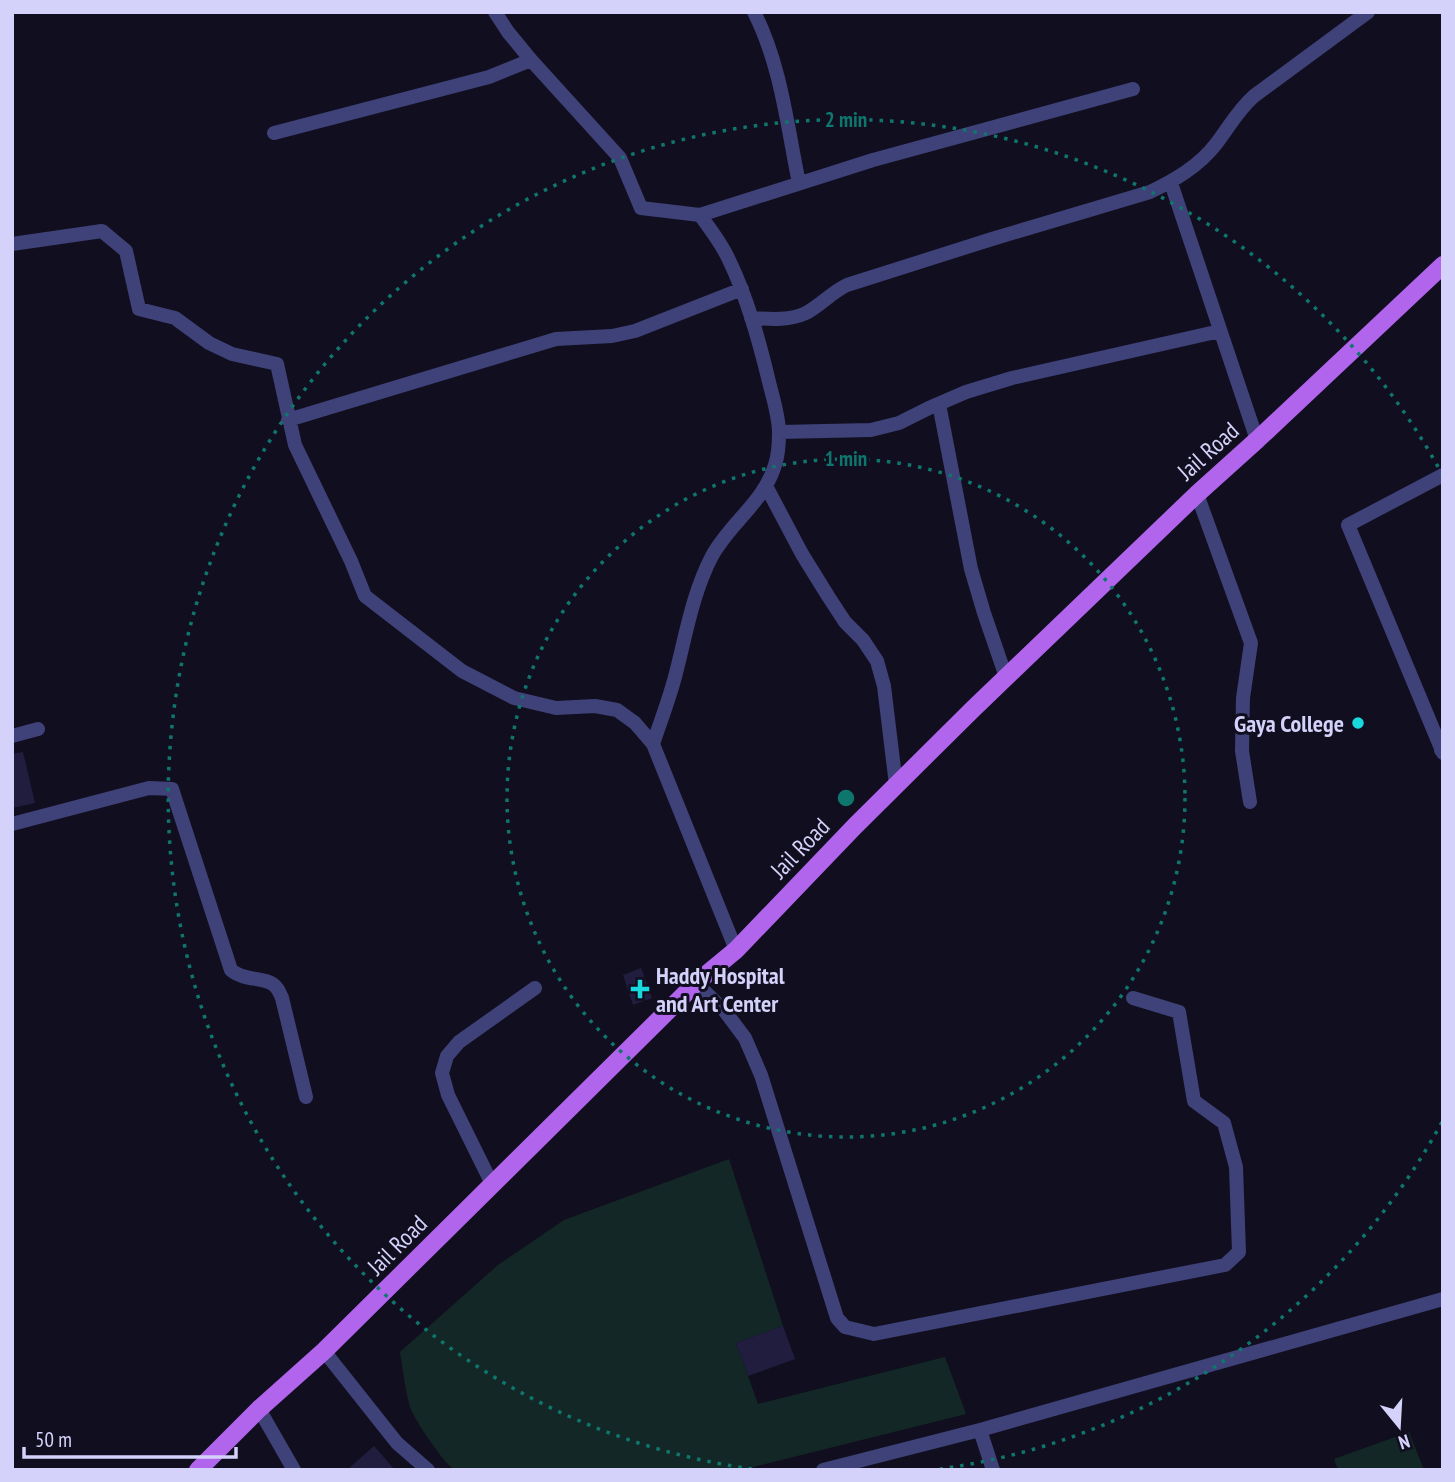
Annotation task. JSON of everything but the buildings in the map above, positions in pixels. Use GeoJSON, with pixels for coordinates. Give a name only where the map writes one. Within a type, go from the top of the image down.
{"type":"FeatureCollection","features":[{"type":"Feature","properties":{"kind":"main road","name":"Jail Road"},"geometry":{"type":"LineString","coordinates":[[198,1470],[259,1409],[324,1351],[696,983],[736,950],[855,826],[1006,677],[1197,494],[1443,265]]}},
{"type":"Feature","properties":{"kind":"street"},"geometry":{"type":"LineString","coordinates":[[495,12],[531,60],[620,158],[641,208],[700,215],[873,160],[1133,89]]}},
{"type":"Feature","properties":{"kind":"street"},"geometry":{"type":"LineString","coordinates":[[754,12],[778,74],[799,183]]}},
{"type":"Feature","properties":{"kind":"street"},"geometry":{"type":"LineString","coordinates":[[751,318],[789,318],[805,313],[847,285],[1150,192],[1171,183],[1203,159],[1240,109],[1254,96],[1368,12]]}},
{"type":"Feature","properties":{"kind":"street"},"geometry":{"type":"LineString","coordinates":[[274,133],[489,77],[531,60]]}},
{"type":"Feature","properties":{"kind":"street"},"geometry":{"type":"LineString","coordinates":[[1171,183],[1257,440]]}},
{"type":"Feature","properties":{"kind":"street"},"geometry":{"type":"LineString","coordinates":[[653,744],[698,591],[713,555],[766,486],[776,463],[779,432],[762,353],[742,289],[729,258],[700,215]]}},
{"type":"Feature","properties":{"kind":"street"},"geometry":{"type":"LineString","coordinates":[[12,243],[102,230],[126,251],[139,309],[175,318],[209,343],[232,354],[276,365],[295,445],[365,596],[462,671],[514,698],[556,708],[595,706],[617,710],[635,723],[653,744],[736,950]]}},
{"type":"Feature","properties":{"kind":"street"},"geometry":{"type":"LineString","coordinates":[[288,420],[556,339],[612,336],[635,331],[742,289]]}},
{"type":"Feature","properties":{"kind":"street"},"geometry":{"type":"LineString","coordinates":[[779,432],[871,429],[899,423],[967,392],[1012,378],[1220,331]]}},
{"type":"Feature","properties":{"kind":"street"},"geometry":{"type":"LineString","coordinates":[[939,404],[971,569],[1006,677]]}},
{"type":"Feature","properties":{"kind":"street"},"geometry":{"type":"LineString","coordinates":[[1442,751],[1348,525],[1443,475]]}},
{"type":"Feature","properties":{"kind":"street"},"geometry":{"type":"LineString","coordinates":[[766,486],[828,596],[877,661],[884,686],[896,785]]}},
{"type":"Feature","properties":{"kind":"street"},"geometry":{"type":"LineString","coordinates":[[1197,494],[1251,643],[1243,698],[1242,751],[1250,802]]}},
{"type":"Feature","properties":{"kind":"street"},"geometry":{"type":"LineString","coordinates":[[12,736],[38,729]]}},
{"type":"Feature","properties":{"kind":"street"},"geometry":{"type":"LineString","coordinates":[[12,824],[149,788],[172,789],[231,970],[238,976],[269,981],[276,987],[282,998],[306,1097]]}},
{"type":"Feature","properties":{"kind":"street"},"geometry":{"type":"LineString","coordinates":[[696,983],[724,1010],[745,1038],[761,1075],[837,1318],[845,1327],[874,1334],[1225,1265],[1238,1251],[1236,1167],[1224,1123],[1194,1101],[1179,1012],[1133,998]]}},
{"type":"Feature","properties":{"kind":"street"},"geometry":{"type":"LineString","coordinates":[[492,1184],[448,1095],[442,1073],[447,1056],[459,1042],[535,988]]}},
{"type":"Feature","properties":{"kind":"street"},"geometry":{"type":"LineString","coordinates":[[823,1470],[980,1430],[1443,1299]]}},
{"type":"Feature","properties":{"kind":"street"},"geometry":{"type":"LineString","coordinates":[[324,1351],[397,1443],[428,1470]]}},
{"type":"Feature","properties":{"kind":"street"},"geometry":{"type":"LineString","coordinates":[[259,1409],[294,1470]]}},
{"type":"Feature","properties":{"kind":"street"},"geometry":{"type":"LineString","coordinates":[[980,1430],[993,1470]]}},
{"type":"Feature","properties":{"kind":"green space"},"geometry":{"type":"Polygon","coordinates":[[[729,1159],[783,1326],[736,1343],[758,1404],[945,1357],[966,1414],[741,1470],[455,1470],[450,1466],[430,1441],[410,1407],[400,1352],[498,1265],[564,1220],[729,1159]]]}},
{"type":"Feature","properties":{"kind":"green space"},"geometry":{"type":"Polygon","coordinates":[[[1409,1432],[1424,1470],[1338,1470],[1334,1459],[1409,1432]]]}},
{"type":"Feature","properties":{"kind":"place","name":"Gaya College"},"geometry":{"type":"Point","coordinates":[1358,723]}},
{"type":"Feature","properties":{"kind":"place","name":"Haddy Hospital and Art Center"},"geometry":{"type":"Point","coordinates":[640,989]}}]}
